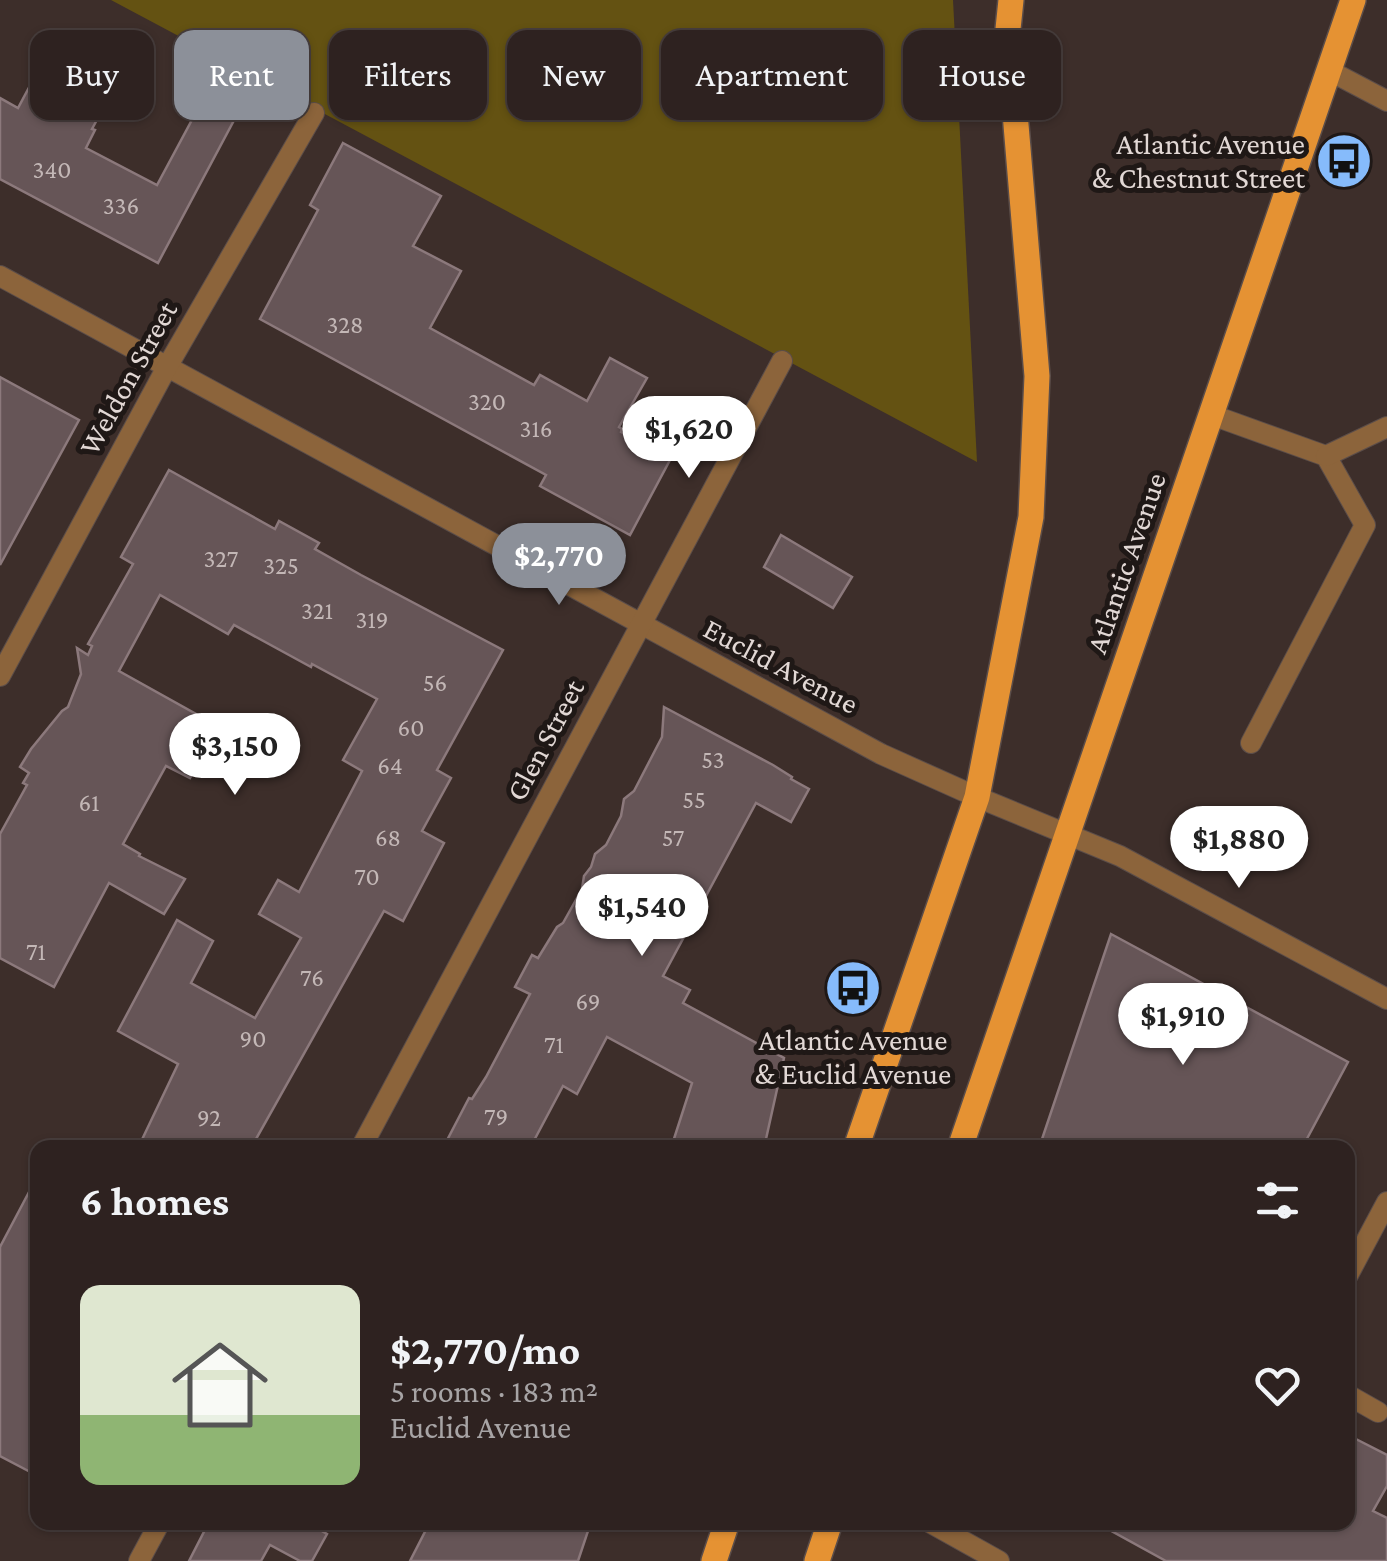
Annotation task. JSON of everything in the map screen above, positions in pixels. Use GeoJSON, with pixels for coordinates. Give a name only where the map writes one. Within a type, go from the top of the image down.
{"type":"FeatureCollection","features":[{"type":"Feature","properties":{"kind":"main road"},"geometry":{"type":"LineString","coordinates":[[859,1140],[977,798],[1031,517],[1037,376],[1008,28],[1011,0]]}},
{"type":"Feature","properties":{"kind":"main road","name":"Atlantic Avenue"},"geometry":{"type":"LineString","coordinates":[[963,1140],[1353,0]]}},
{"type":"Feature","properties":{"kind":"main road"},"geometry":{"type":"LineString","coordinates":[[714,1561],[724,1530]]}},
{"type":"Feature","properties":{"kind":"main road"},"geometry":{"type":"LineString","coordinates":[[817,1561],[827,1530]]}},
{"type":"Feature","properties":{"kind":"street"},"geometry":{"type":"LineString","coordinates":[[1330,71],[1387,101]]}},
{"type":"Feature","properties":{"kind":"street","name":"Weldon Street"},"geometry":{"type":"LineString","coordinates":[[0,676],[168,367],[314,112]]}},
{"type":"Feature","properties":{"kind":"street","name":"Euclid Avenue"},"geometry":{"type":"LineString","coordinates":[[0,276],[881,754],[1120,856],[1387,999]]}},
{"type":"Feature","properties":{"kind":"street","name":"Glen Street"},"geometry":{"type":"LineString","coordinates":[[365,1140],[782,362]]}},
{"type":"Feature","properties":{"kind":"street"},"geometry":{"type":"LineString","coordinates":[[1212,414],[1326,456],[1365,525],[1251,744]]}},
{"type":"Feature","properties":{"kind":"street"},"geometry":{"type":"LineString","coordinates":[[1326,456],[1387,427]]}},
{"type":"Feature","properties":{"kind":"street"},"geometry":{"type":"LineString","coordinates":[[1355,1262],[1387,1202]]}},
{"type":"Feature","properties":{"kind":"street"},"geometry":{"type":"LineString","coordinates":[[1355,1399],[1378,1412]]}},
{"type":"Feature","properties":{"kind":"street"},"geometry":{"type":"LineString","coordinates":[[139,1561],[156,1530]]}},
{"type":"Feature","properties":{"kind":"street"},"geometry":{"type":"LineString","coordinates":[[943,1530],[999,1561]]}},
{"type":"Feature","properties":{"kind":"shaded area"},"geometry":{"type":"Polygon","coordinates":[[[111,0],[953,0],[955,30],[903,30],[903,120],[959,120],[977,462],[336,120],[487,120],[487,30],[329,30],[329,116],[309,106],[309,30],[174,30],[174,34],[111,0]]]}},
{"type":"Feature","properties":{"kind":"building"},"geometry":{"type":"Polygon","coordinates":[[[30,86],[30,120],[97,120],[86,148],[157,185],[192,120],[234,120],[158,263],[0,179],[0,98],[18,108],[30,86]]]}},
{"type":"Feature","properties":{"kind":"building"},"geometry":{"type":"Polygon","coordinates":[[[343,143],[441,196],[413,246],[461,271],[430,328],[534,385],[540,375],[587,401],[610,358],[647,378],[619,427],[621,432],[670,460],[630,535],[540,486],[546,475],[260,319],[318,210],[310,205],[343,143]]]}},
{"type":"Feature","properties":{"kind":"building"},"geometry":{"type":"Polygon","coordinates":[[[0,377],[79,420],[0,565],[0,377]]]}},
{"type":"Feature","properties":{"kind":"building"},"geometry":{"type":"Polygon","coordinates":[[[169,470],[275,529],[279,521],[319,543],[315,549],[503,650],[437,770],[451,778],[422,831],[444,843],[403,921],[384,911],[255,1140],[142,1140],[178,1064],[118,1031],[177,920],[213,941],[191,983],[255,1018],[301,938],[259,914],[278,880],[299,892],[362,771],[343,760],[377,699],[234,625],[228,634],[160,595],[119,671],[196,714],[185,732],[208,745],[190,778],[166,766],[123,844],[185,879],[164,914],[109,883],[54,987],[0,958],[0,834],[27,785],[23,783],[29,773],[20,767],[68,707],[81,674],[77,648],[88,655],[92,646],[88,644],[133,564],[121,557],[169,470]]]}},
{"type":"Feature","properties":{"kind":"building"},"geometry":{"type":"Polygon","coordinates":[[[781,535],[852,577],[833,608],[764,567],[781,535]]]}},
{"type":"Feature","properties":{"kind":"building"},"geometry":{"type":"Polygon","coordinates":[[[664,707],[773,765],[809,789],[791,822],[756,803],[663,976],[690,990],[683,1003],[784,1058],[766,1140],[674,1140],[692,1083],[607,1037],[577,1094],[563,1086],[534,1140],[447,1140],[530,994],[515,987],[532,955],[538,958],[563,923],[595,854],[606,845],[621,816],[624,799],[634,791],[662,737],[664,707]]]}},
{"type":"Feature","properties":{"kind":"building"},"geometry":{"type":"Polygon","coordinates":[[[1111,934],[1348,1062],[1306,1140],[1042,1140],[1111,934]]]}},
{"type":"Feature","properties":{"kind":"building"},"geometry":{"type":"Polygon","coordinates":[[[30,1190],[30,1472],[0,1456],[0,1247],[30,1190]]]}},
{"type":"Feature","properties":{"kind":"building"},"geometry":{"type":"Polygon","coordinates":[[[1355,1439],[1387,1455],[1387,1486],[1373,1511],[1387,1518],[1387,1561],[1166,1561],[1110,1530],[1355,1530],[1355,1439]]]}},
{"type":"Feature","properties":{"kind":"building"},"geometry":{"type":"Polygon","coordinates":[[[205,1530],[320,1530],[327,1534],[312,1561],[300,1561],[270,1545],[261,1561],[189,1561],[205,1530]]]}},
{"type":"Feature","properties":{"kind":"building"},"geometry":{"type":"Polygon","coordinates":[[[426,1530],[588,1530],[578,1561],[410,1561],[426,1530]]]}},
{"type":"Feature","properties":{"kind":"place","name":"Atlantic Avenue & Chestnut Street"},"geometry":{"type":"Point","coordinates":[1344,161]}},
{"type":"Feature","properties":{"kind":"place","name":"Atlantic Avenue & Euclid Avenue"},"geometry":{"type":"Point","coordinates":[853,988]}}]}
